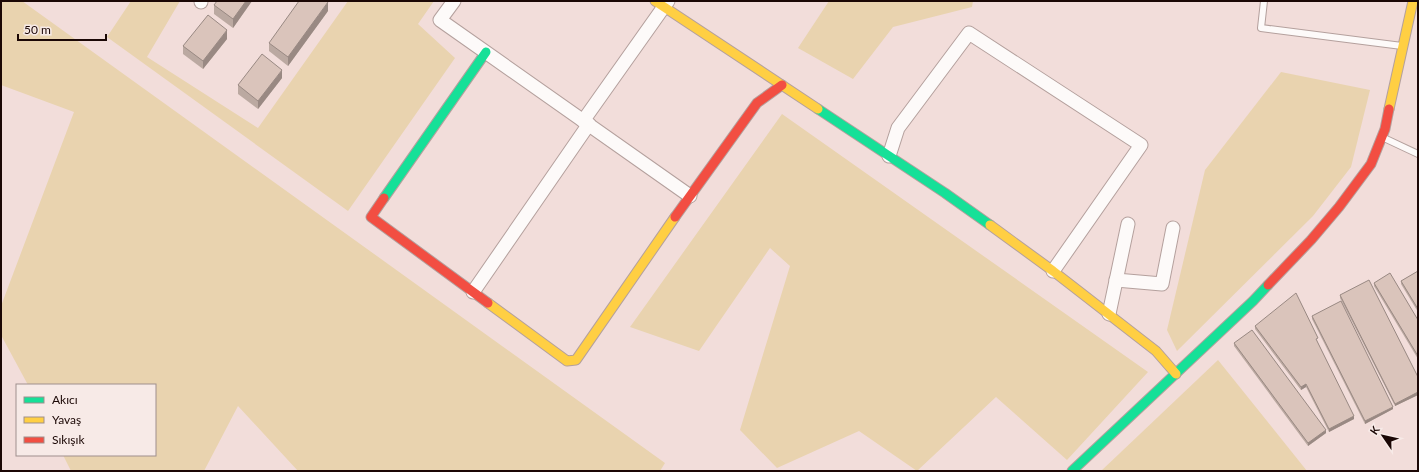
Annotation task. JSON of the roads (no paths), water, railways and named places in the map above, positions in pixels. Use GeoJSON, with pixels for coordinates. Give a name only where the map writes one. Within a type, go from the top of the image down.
{"type":"FeatureCollection","features":[{"type":"Feature","properties":{"kind":"street"},"geometry":{"type":"LineString","coordinates":[[454,1],[440,20],[690,196]]}},
{"type":"Feature","properties":{"kind":"street"},"geometry":{"type":"LineString","coordinates":[[1072,471],[1253,301],[1339,207],[1371,164],[1385,129],[1413,1]]}},
{"type":"Feature","properties":{"kind":"street"},"geometry":{"type":"LineString","coordinates":[[473,292],[586,123],[662,3],[945,193],[1053,271],[1109,314],[1156,351],[1176,374]]}},
{"type":"Feature","properties":{"kind":"street"},"geometry":{"type":"LineString","coordinates":[[889,156],[898,128],[969,33],[1140,144],[1053,271]]}},
{"type":"Feature","properties":{"kind":"street"},"geometry":{"type":"LineString","coordinates":[[486,52],[371,217],[566,361],[576,360],[690,196],[757,103],[782,85]]}},
{"type":"Feature","properties":{"kind":"street"},"geometry":{"type":"LineString","coordinates":[[1109,314],[1128,224]]}},
{"type":"Feature","properties":{"kind":"street"},"geometry":{"type":"LineString","coordinates":[[1116,280],[1162,284],[1173,228]]}},
{"type":"Feature","properties":{"kind":"lane"},"geometry":{"type":"LineString","coordinates":[[1264,1],[1261,28],[1404,47]]}},
{"type":"Feature","properties":{"kind":"lane"},"geometry":{"type":"LineString","coordinates":[[1382,137],[1418,154]]}}]}
